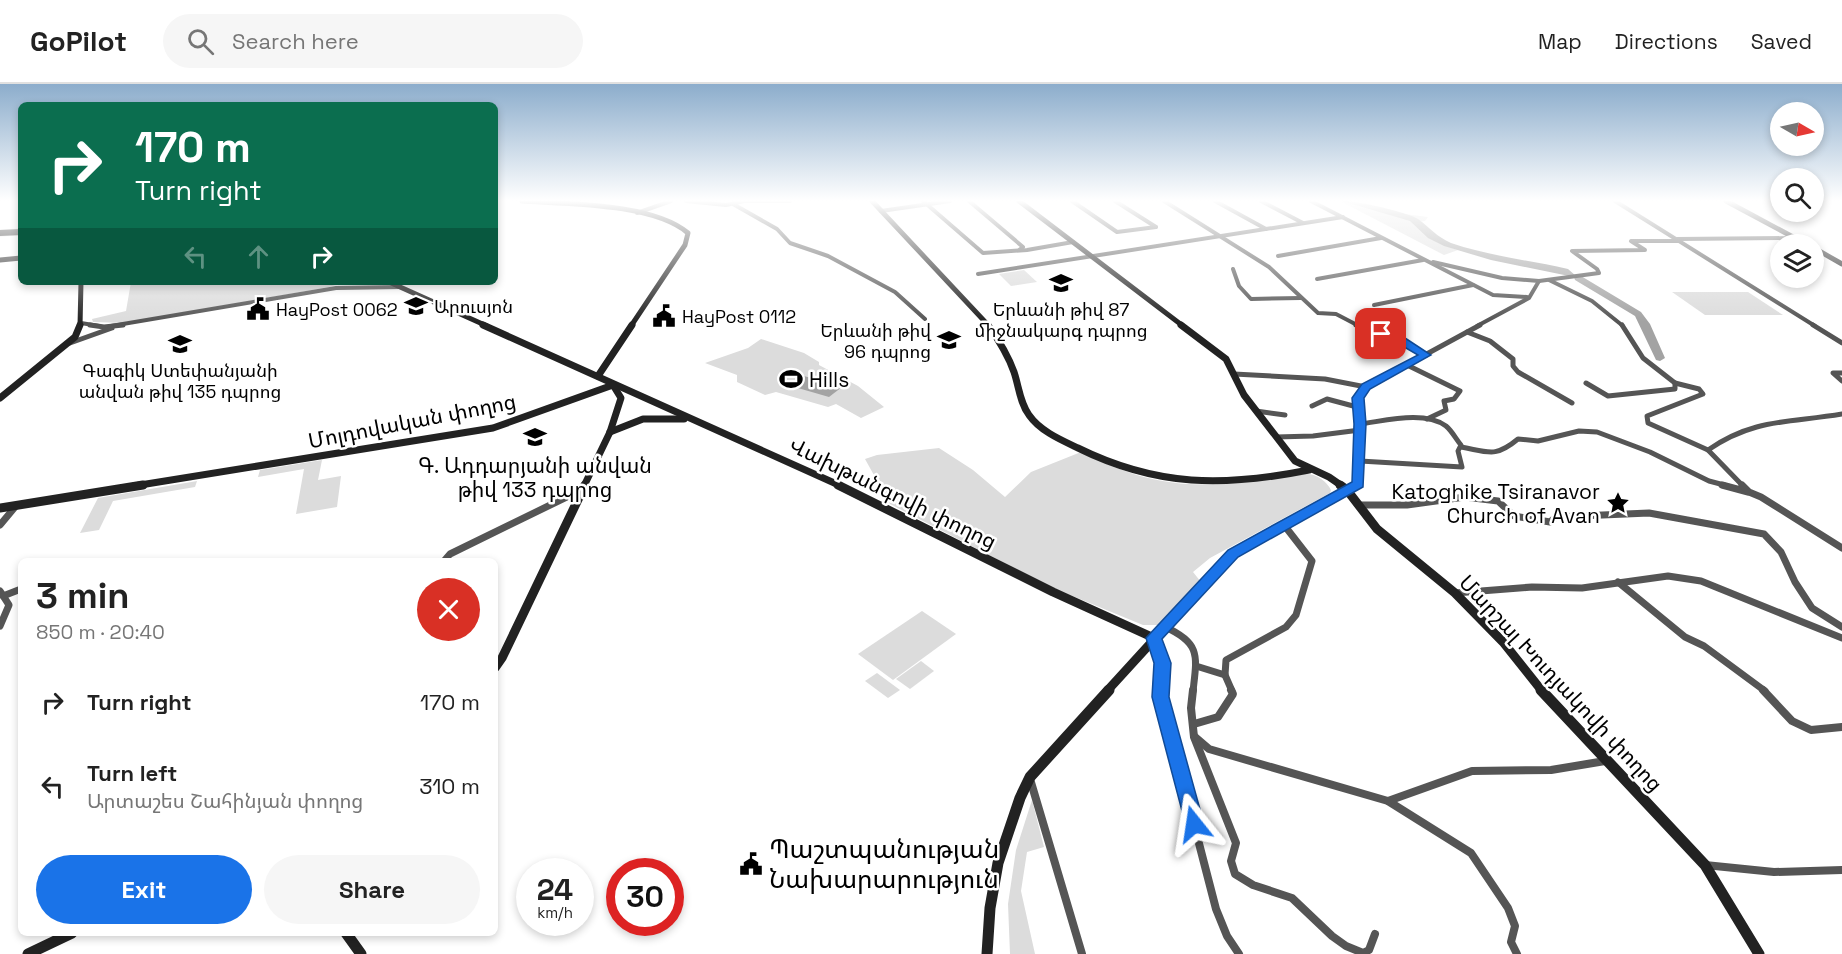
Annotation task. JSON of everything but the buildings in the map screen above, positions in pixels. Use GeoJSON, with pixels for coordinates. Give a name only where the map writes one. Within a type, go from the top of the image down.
{"type":"FeatureCollection","features":[{"type":"Feature","properties":{"kind":"street"},"geometry":{"type":"LineString","coordinates":[[598,376],[687,242]]}},
{"type":"Feature","properties":{"kind":"street"},"geometry":{"type":"LineString","coordinates":[[789,242],[842,263],[895,292],[925,320]]}},
{"type":"Feature","properties":{"kind":"street"},"geometry":{"type":"LineString","coordinates":[[911,242],[984,320],[999,341],[1014,370],[1020,400],[1031,418],[1051,433],[1102,461],[1160,479],[1184,482],[1226,482],[1281,476],[1309,470]]}},
{"type":"Feature","properties":{"kind":"street"},"geometry":{"type":"LineString","coordinates":[[969,242],[982,253],[1073,242]]}},
{"type":"Feature","properties":{"kind":"street"},"geometry":{"type":"LineString","coordinates":[[1017,242],[1023,247],[1019,250]]}},
{"type":"Feature","properties":{"kind":"street","name":"Մարշալ Խուդյակովի փողոց"},"geometry":{"type":"LineString","coordinates":[[1073,242],[1226,359],[1244,395],[1260,411],[1276,437],[1295,461],[1309,470],[1329,477],[1347,490],[1377,529],[1455,592],[1503,642],[1544,694],[1605,761],[1705,864],[1759,954]]}},
{"type":"Feature","properties":{"kind":"street"},"geometry":{"type":"LineString","coordinates":[[978,274],[1190,242]]}},
{"type":"Feature","properties":{"kind":"street"},"geometry":{"type":"LineString","coordinates":[[1228,242],[1269,267],[1318,313],[1336,314],[1364,328],[1398,339],[1426,355]]}},
{"type":"Feature","properties":{"kind":"street"},"geometry":{"type":"LineString","coordinates":[[1278,256],[1360,242]]}},
{"type":"Feature","properties":{"kind":"street"},"geometry":{"type":"LineString","coordinates":[[1388,242],[1496,296],[1529,298]]}},
{"type":"Feature","properties":{"kind":"street"},"geometry":{"type":"LineString","coordinates":[[1317,279],[1422,260],[1502,278],[1548,280],[1599,273],[1597,269],[1572,251],[1646,250],[1632,242]]}},
{"type":"Feature","properties":{"kind":"street"},"geometry":{"type":"LineString","coordinates":[[1681,242],[1842,343]]}},
{"type":"Feature","properties":{"kind":"street"},"geometry":{"type":"LineString","coordinates":[[1824,254],[1842,264]]}},
{"type":"Feature","properties":{"kind":"street"},"geometry":{"type":"LineString","coordinates":[[0,260],[18,258]]}},
{"type":"Feature","properties":{"kind":"street"},"geometry":{"type":"LineString","coordinates":[[1233,269],[1239,286],[1251,299],[1301,298]]}},
{"type":"Feature","properties":{"kind":"street"},"geometry":{"type":"LineString","coordinates":[[987,954],[987,920],[1002,842],[1015,807],[1030,777],[1233,553],[1358,484],[1360,427],[1358,398],[1366,387],[1529,298],[1534,293],[1539,280]]}},
{"type":"Feature","properties":{"kind":"street"},"geometry":{"type":"LineString","coordinates":[[1548,280],[1591,298],[1629,333],[1645,360],[1675,383],[1699,389],[1703,394],[1647,416],[1648,423],[1708,450],[1749,492]]}},
{"type":"Feature","properties":{"kind":"street"},"geometry":{"type":"LineString","coordinates":[[0,398],[70,343],[79,331],[81,285]]}},
{"type":"Feature","properties":{"kind":"street"},"geometry":{"type":"LineString","coordinates":[[336,288],[343,285]]}},
{"type":"Feature","properties":{"kind":"street"},"geometry":{"type":"LineString","coordinates":[[396,285],[598,376],[613,385],[621,398],[610,432],[498,656]]}},
{"type":"Feature","properties":{"kind":"street"},"geometry":{"type":"LineString","coordinates":[[1374,305],[1473,285]]}},
{"type":"Feature","properties":{"kind":"street"},"geometry":{"type":"LineString","coordinates":[[81,323],[104,327],[122,325],[336,288],[400,287]]}},
{"type":"Feature","properties":{"kind":"street"},"geometry":{"type":"LineString","coordinates":[[70,343],[122,325]]}},
{"type":"Feature","properties":{"kind":"street"},"geometry":{"type":"LineString","coordinates":[[1467,332],[1494,343],[1513,359],[1513,366],[1518,372],[1572,403]]}},
{"type":"Feature","properties":{"kind":"street"},"geometry":{"type":"LineString","coordinates":[[1276,437],[1313,436],[1360,427],[1427,420],[1446,410],[1443,401],[1454,399],[1460,391],[1407,365]]}},
{"type":"Feature","properties":{"kind":"street"},"geometry":{"type":"LineString","coordinates":[[1842,373],[1833,373],[1842,381]]}},
{"type":"Feature","properties":{"kind":"street"},"geometry":{"type":"LineString","coordinates":[[1234,374],[1325,379],[1366,387]]}},
{"type":"Feature","properties":{"kind":"street"},"geometry":{"type":"LineString","coordinates":[[1586,383],[1608,396],[1671,390],[1675,389],[1675,383]]}},
{"type":"Feature","properties":{"kind":"street","name":"Վախթանգովի փողոց"},"geometry":{"type":"LineString","coordinates":[[613,385],[843,487],[1053,592],[1154,638]]}},
{"type":"Feature","properties":{"kind":"street","name":"Մոլդովական փողոց"},"geometry":{"type":"LineString","coordinates":[[0,508],[493,428],[613,385]]}},
{"type":"Feature","properties":{"kind":"street"},"geometry":{"type":"LineString","coordinates":[[1312,406],[1327,399],[1358,407]]}},
{"type":"Feature","properties":{"kind":"street"},"geometry":{"type":"LineString","coordinates":[[1260,411],[1285,415]]}},
{"type":"Feature","properties":{"kind":"street"},"geometry":{"type":"LineString","coordinates":[[1708,450],[1725,438],[1752,425],[1842,414]]}},
{"type":"Feature","properties":{"kind":"street"},"geometry":{"type":"LineString","coordinates":[[610,432],[643,419],[691,419]]}},
{"type":"Feature","properties":{"kind":"street"},"geometry":{"type":"LineString","coordinates":[[1427,420],[1446,427],[1461,447],[1496,453],[1505,450],[1518,439],[1538,441],[1579,431],[1590,431],[1650,452],[1709,481],[1761,497],[1842,548]]}},
{"type":"Feature","properties":{"kind":"street"},"geometry":{"type":"LineString","coordinates":[[1360,460],[1459,469],[1462,467],[1458,451],[1461,447]]}},
{"type":"Feature","properties":{"kind":"street"},"geometry":{"type":"LineString","coordinates":[[447,558],[450,554],[581,490]]}},
{"type":"Feature","properties":{"kind":"street"},"geometry":{"type":"LineString","coordinates":[[1358,505],[1407,505],[1480,497],[1498,501],[1506,513],[1521,518],[1550,522],[1556,517],[1649,513],[1761,534],[1781,552],[1795,582],[1812,608],[1842,627]]}},
{"type":"Feature","properties":{"kind":"street"},"geometry":{"type":"LineString","coordinates":[[0,525],[15,507]]}},
{"type":"Feature","properties":{"kind":"street"},"geometry":{"type":"LineString","coordinates":[[1194,724],[1218,717],[1233,694],[1225,675],[1226,660],[1286,627],[1296,615],[1311,561],[1284,525]]}},
{"type":"Feature","properties":{"kind":"street"},"geometry":{"type":"LineString","coordinates":[[1455,592],[1532,586],[1582,588],[1668,576],[1701,581],[1842,638]]}},
{"type":"Feature","properties":{"kind":"street"},"geometry":{"type":"LineString","coordinates":[[1618,582],[1685,637],[1704,646],[1757,684],[1792,722],[1811,730],[1842,727]]}},
{"type":"Feature","properties":{"kind":"street"},"geometry":{"type":"LineString","coordinates":[[0,626],[9,605],[2,593],[18,590]]}},
{"type":"Feature","properties":{"kind":"street"},"geometry":{"type":"LineString","coordinates":[[1164,627],[1182,635],[1193,647],[1196,666],[1191,708],[1194,737],[1236,843],[1232,861],[1235,874],[1253,885],[1292,898],[1317,924],[1355,951],[1363,953],[1369,950],[1375,934]]}},
{"type":"Feature","properties":{"kind":"street"},"geometry":{"type":"LineString","coordinates":[[1154,638],[1162,663],[1161,697],[1216,909],[1227,936],[1239,954]]}},
{"type":"Feature","properties":{"kind":"street"},"geometry":{"type":"LineString","coordinates":[[1196,666],[1225,675]]}},
{"type":"Feature","properties":{"kind":"street"},"geometry":{"type":"LineString","coordinates":[[1194,737],[1209,749],[1388,801],[1471,853],[1508,909],[1515,926],[1511,942],[1517,954]]}},
{"type":"Feature","properties":{"kind":"street"},"geometry":{"type":"LineString","coordinates":[[1388,801],[1472,771],[1551,770],[1605,761]]}},
{"type":"Feature","properties":{"kind":"street"},"geometry":{"type":"LineString","coordinates":[[1030,777],[1082,954]]}},
{"type":"Feature","properties":{"kind":"street"},"geometry":{"type":"LineString","coordinates":[[1705,864],[1774,872],[1842,870]]}},
{"type":"Feature","properties":{"kind":"street"},"geometry":{"type":"LineString","coordinates":[[28,954],[50,949],[68,936]]}},
{"type":"Feature","properties":{"kind":"street"},"geometry":{"type":"LineString","coordinates":[[348,936],[361,954]]}},
{"type":"Feature","properties":{"kind":"shaded area"},"geometry":{"type":"Polygon","coordinates":[[[1418,242],[1437,242],[1458,250],[1444,255],[1418,242]]]}},
{"type":"Feature","properties":{"kind":"shaded area"},"geometry":{"type":"Polygon","coordinates":[[[1024,270],[1037,282],[1011,286],[999,274],[1024,270]]]}},
{"type":"Feature","properties":{"kind":"shaded area"},"geometry":{"type":"Polygon","coordinates":[[[130,285],[335,285],[124,323],[93,322],[92,319],[126,311],[130,285]]]}},
{"type":"Feature","properties":{"kind":"shaded area"},"geometry":{"type":"Polygon","coordinates":[[[1672,292],[1748,292],[1783,315],[1705,315],[1672,292]]]}},
{"type":"Feature","properties":{"kind":"shaded area","name":"Hills"},"geometry":{"type":"Polygon","coordinates":[[[761,339],[804,353],[819,362],[819,365],[858,386],[884,407],[861,418],[836,404],[828,407],[776,392],[765,395],[737,382],[737,375],[705,363],[748,348],[761,339]]]}},
{"type":"Feature","properties":{"kind":"shaded area"},"geometry":{"type":"Polygon","coordinates":[[[804,376],[842,387],[829,397],[791,386],[804,376]]]}},
{"type":"Feature","properties":{"kind":"shaded area"},"geometry":{"type":"Polygon","coordinates":[[[939,448],[973,470],[1005,497],[1031,472],[1081,452],[1125,471],[1165,482],[1230,483],[1309,474],[1320,478],[1331,490],[1330,493],[1210,558],[1193,572],[1201,582],[1158,625],[1143,625],[1053,588],[890,504],[865,459],[877,455],[939,448]]]}},
{"type":"Feature","properties":{"kind":"shaded area"},"geometry":{"type":"Polygon","coordinates":[[[322,460],[318,480],[341,476],[337,507],[296,514],[304,469],[258,477],[260,470],[322,460]]]}},
{"type":"Feature","properties":{"kind":"shaded area"},"geometry":{"type":"Polygon","coordinates":[[[197,481],[195,487],[113,501],[99,530],[80,533],[98,498],[197,481]]]}},
{"type":"Feature","properties":{"kind":"shaded area"},"geometry":{"type":"Polygon","coordinates":[[[922,611],[956,634],[893,680],[858,654],[922,611]]]}},
{"type":"Feature","properties":{"kind":"shaded area"},"geometry":{"type":"Polygon","coordinates":[[[921,661],[934,671],[910,689],[896,679],[921,661]]]}},
{"type":"Feature","properties":{"kind":"shaded area"},"geometry":{"type":"Polygon","coordinates":[[[877,673],[900,690],[888,698],[865,681],[877,673]]]}},
{"type":"Feature","properties":{"kind":"shaded area"},"geometry":{"type":"Polygon","coordinates":[[[1032,800],[1044,847],[1027,852],[1021,891],[1035,954],[1010,954],[1008,904],[1016,850],[1032,800]]]}},
{"type":"Feature","properties":{"kind":"waterway"},"geometry":{"type":"LineString","coordinates":[[1442,242],[1491,257],[1565,271],[1572,275]]}},
{"type":"Feature","properties":{"kind":"waterway"},"geometry":{"type":"LineString","coordinates":[[1578,278],[1638,314],[1660,358]]}},
{"type":"Feature","properties":{"kind":"place","name":"Երևանի թիվ 87 միջնակարգ դպրոց"},"geometry":{"type":"Point","coordinates":[1061,283]}},
{"type":"Feature","properties":{"kind":"place","name":"Արուսյոն"},"geometry":{"type":"Point","coordinates":[416,306]}},
{"type":"Feature","properties":{"kind":"place","name":"HayPost 0062"},"geometry":{"type":"Point","coordinates":[258,309]}},
{"type":"Feature","properties":{"kind":"place","name":"HayPost 0112"},"geometry":{"type":"Point","coordinates":[664,316]}},
{"type":"Feature","properties":{"kind":"place","name":"Երևանի թիվ 96 դպրոց"},"geometry":{"type":"Point","coordinates":[949,340]}},
{"type":"Feature","properties":{"kind":"place","name":"Գագիկ Ստեփանյանի անվան թիվ 135 դպրոց"},"geometry":{"type":"Point","coordinates":[180,344]}},
{"type":"Feature","properties":{"kind":"place","name":"Hills"},"geometry":{"type":"Point","coordinates":[791,379]}},
{"type":"Feature","properties":{"kind":"place","name":"Գ. Ադդարյանի անվան թիվ 133 դպրոց"},"geometry":{"type":"Point","coordinates":[535,437]}},
{"type":"Feature","properties":{"kind":"place","name":"Katoghike Tsiranavor Church of Avan"},"geometry":{"type":"Point","coordinates":[1618,503]}},
{"type":"Feature","properties":{"kind":"place","name":"Պաշտպանության Նախարարություն"},"geometry":{"type":"Point","coordinates":[751,864]}},
{"type":"Feature","properties":{"kind":"route"},"geometry":{"type":"LineString","coordinates":[[1194,824],[1161,697],[1162,663],[1154,638],[1233,553],[1358,484],[1360,460],[1358,398],[1366,387],[1426,355],[1398,339],[1381,334]]}}]}
